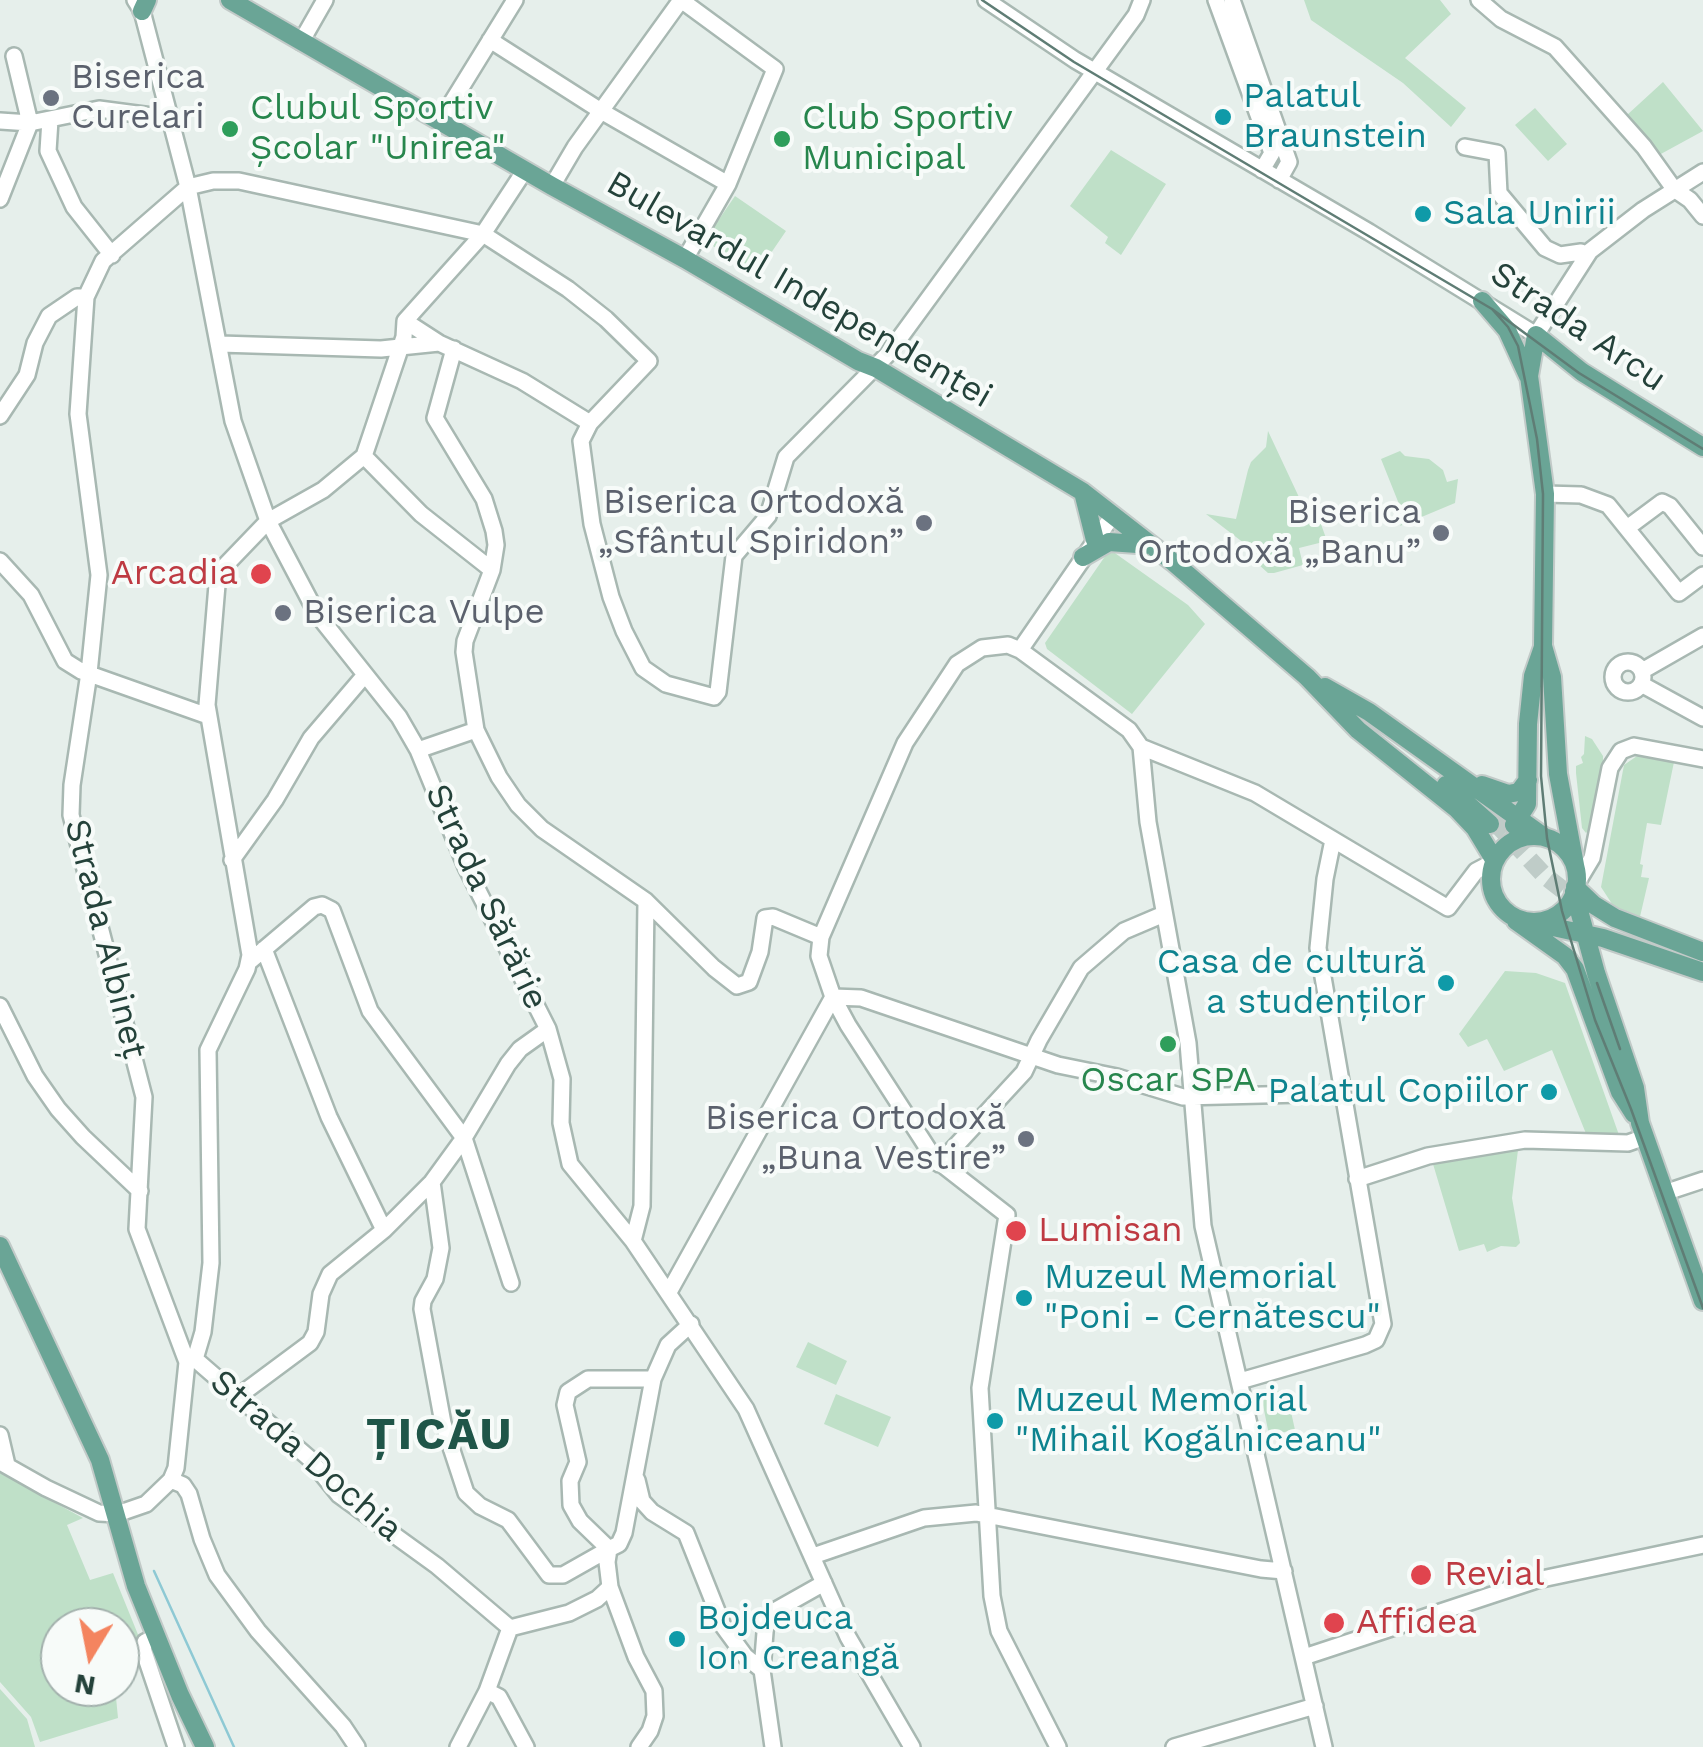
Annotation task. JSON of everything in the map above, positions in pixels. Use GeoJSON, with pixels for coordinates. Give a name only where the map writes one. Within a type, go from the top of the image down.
{"type":"FeatureCollection","features":[{"type":"Feature","properties":{"kind":"main road","name":"Bulevardul Independenței"},"geometry":{"type":"LineString","coordinates":[[230,0],[876,368],[1082,492],[1331,696]]}},
{"type":"Feature","properties":{"kind":"main road"},"geometry":{"type":"LineString","coordinates":[[1482,301],[1507,330],[1529,372],[1540,439],[1545,494],[1543,646],[1552,676],[1558,774],[1575,882],[1594,905],[1615,918],[1703,952]]}},
{"type":"Feature","properties":{"kind":"main road"},"geometry":{"type":"LineString","coordinates":[[1529,372],[1536,336]]}},
{"type":"Feature","properties":{"kind":"main road","name":"Strada Arcu"},"geometry":{"type":"LineString","coordinates":[[1536,336],[1561,357],[1703,447]]}},
{"type":"Feature","properties":{"kind":"main road"},"geometry":{"type":"LineString","coordinates":[[1529,372],[1545,356],[1561,357]]}},
{"type":"Feature","properties":{"kind":"main road"},"geometry":{"type":"LineString","coordinates":[[1082,492],[1095,540]]}},
{"type":"Feature","properties":{"kind":"main road"},"geometry":{"type":"LineString","coordinates":[[1083,557],[1109,542],[1151,545]]}},
{"type":"Feature","properties":{"kind":"main road"},"geometry":{"type":"LineString","coordinates":[[1543,646],[1533,676],[1528,724],[1527,804],[1497,857],[1491,887],[1502,909],[1565,956],[1575,969],[1620,1092],[1642,1130]]}},
{"type":"Feature","properties":{"kind":"main road"},"geometry":{"type":"LineString","coordinates":[[1331,696],[1369,712],[1562,846],[1593,924],[1595,969],[1635,1088],[1642,1130],[1703,1301]]}},
{"type":"Feature","properties":{"kind":"main road"},"geometry":{"type":"LineString","coordinates":[[1331,696],[1428,765],[1491,822]]}},
{"type":"Feature","properties":{"kind":"main road"},"geometry":{"type":"LineString","coordinates":[[1331,696],[1358,730],[1464,815],[1497,857]]}},
{"type":"Feature","properties":{"kind":"main road"},"geometry":{"type":"LineString","coordinates":[[1454,772],[1498,793],[1519,792],[1528,780]]}},
{"type":"Feature","properties":{"kind":"main road"},"geometry":{"type":"LineString","coordinates":[[1497,857],[1513,842],[1543,836]]}},
{"type":"Feature","properties":{"kind":"main road"},"geometry":{"type":"LineString","coordinates":[[1530,922],[1549,919],[1562,911],[1575,882]]}},
{"type":"Feature","properties":{"kind":"main road"},"geometry":{"type":"LineString","coordinates":[[1502,909],[1530,922],[1593,924],[1703,966]]}},
{"type":"Feature","properties":{"kind":"main road"},"geometry":{"type":"LineString","coordinates":[[1593,924],[1628,946]]}},
{"type":"Feature","properties":{"kind":"main road"},"geometry":{"type":"LineString","coordinates":[[1595,969],[1610,946],[1628,946],[1703,966]]}},
{"type":"Feature","properties":{"kind":"main road"},"geometry":{"type":"LineString","coordinates":[[0,1246],[87,1428],[155,1636],[205,1747]]}},
{"type":"Feature","properties":{"kind":"street"},"geometry":{"type":"LineString","coordinates":[[301,42],[325,0]]}},
{"type":"Feature","properties":{"kind":"street"},"geometry":{"type":"LineString","coordinates":[[441,120],[515,0]]}},
{"type":"Feature","properties":{"kind":"street"},"geometry":{"type":"LineString","coordinates":[[552,186],[600,111],[681,0],[775,70],[728,184],[685,259]]}},
{"type":"Feature","properties":{"kind":"street","name":"Strada Arcu"},"geometry":{"type":"LineString","coordinates":[[986,0],[1094,71],[1536,336]]}},
{"type":"Feature","properties":{"kind":"street"},"geometry":{"type":"LineString","coordinates":[[188,186],[213,181],[268,186],[483,234],[568,289],[606,319],[649,361],[590,423],[581,442],[595,538],[611,597],[641,666],[666,684],[714,697],[723,657],[734,556],[768,516],[786,457],[876,368],[1136,15],[1142,0]]}},
{"type":"Feature","properties":{"kind":"street"},"geometry":{"type":"LineString","coordinates":[[1216,0],[1272,153],[1262,170]]}},
{"type":"Feature","properties":{"kind":"street"},"geometry":{"type":"LineString","coordinates":[[1232,0],[1289,162],[1279,180]]}},
{"type":"Feature","properties":{"kind":"street"},"geometry":{"type":"LineString","coordinates":[[1480,0],[1501,19],[1554,48],[1644,147],[1674,189],[1703,216]]}},
{"type":"Feature","properties":{"kind":"street","name":"Strada Sărărie"},"geometry":{"type":"LineString","coordinates":[[142,3],[188,186],[233,421],[268,522],[317,614],[400,717],[418,750],[466,867],[548,1029],[562,1079],[561,1123],[570,1164],[633,1241],[746,1409],[848,1638],[912,1747]]}},
{"type":"Feature","properties":{"kind":"street"},"geometry":{"type":"LineString","coordinates":[[490,40],[600,111],[728,184]]}},
{"type":"Feature","properties":{"kind":"street"},"geometry":{"type":"LineString","coordinates":[[0,199],[30,123],[14,56]]}},
{"type":"Feature","properties":{"kind":"street"},"geometry":{"type":"LineString","coordinates":[[0,121],[30,123],[99,109],[152,116],[169,112]]}},
{"type":"Feature","properties":{"kind":"street"},"geometry":{"type":"LineString","coordinates":[[50,120],[48,151],[74,207],[112,255]]}},
{"type":"Feature","properties":{"kind":"street"},"geometry":{"type":"LineString","coordinates":[[1465,147],[1498,153],[1499,193],[1544,248],[1560,255],[1586,255]]}},
{"type":"Feature","properties":{"kind":"street"},"geometry":{"type":"LineString","coordinates":[[250,962],[208,716],[210,640],[218,573],[268,522],[323,490],[364,456],[405,321],[483,234],[525,170]]}},
{"type":"Feature","properties":{"kind":"street"},"geometry":{"type":"LineString","coordinates":[[1536,336],[1586,255],[1602,239],[1703,172]]}},
{"type":"Feature","properties":{"kind":"street","name":"Strada Albineț"},"geometry":{"type":"LineString","coordinates":[[172,1480],[191,1360],[138,1229],[143,1090],[72,821],[72,785],[99,575],[78,414],[86,297],[92,278],[131,234],[188,186]]}},
{"type":"Feature","properties":{"kind":"street"},"geometry":{"type":"LineString","coordinates":[[0,416],[27,375],[36,342],[49,316],[77,297],[86,297]]}},
{"type":"Feature","properties":{"kind":"street"},"geometry":{"type":"LineString","coordinates":[[405,321],[447,346],[522,381],[590,423]]}},
{"type":"Feature","properties":{"kind":"street"},"geometry":{"type":"LineString","coordinates":[[220,344],[447,346]]}},
{"type":"Feature","properties":{"kind":"street"},"geometry":{"type":"LineString","coordinates":[[447,346],[436,423],[484,499],[496,546],[492,570],[465,641],[476,730],[499,777],[532,820],[646,901],[714,968],[738,986],[749,982],[760,952],[765,918],[773,917],[821,937]]}},
{"type":"Feature","properties":{"kind":"street"},"geometry":{"type":"LineString","coordinates":[[364,456],[421,514],[492,570]]}},
{"type":"Feature","properties":{"kind":"street"},"geometry":{"type":"LineString","coordinates":[[1545,494],[1596,498],[1608,505],[1679,594],[1703,575]]}},
{"type":"Feature","properties":{"kind":"street"},"geometry":{"type":"LineString","coordinates":[[1627,528],[1662,502],[1670,506],[1703,547]]}},
{"type":"Feature","properties":{"kind":"street"},"geometry":{"type":"LineString","coordinates":[[1020,650],[1113,515]]}},
{"type":"Feature","properties":{"kind":"street"},"geometry":{"type":"LineString","coordinates":[[0,561],[31,594],[64,661],[208,716]]}},
{"type":"Feature","properties":{"kind":"street"},"geometry":{"type":"LineString","coordinates":[[1703,636],[1660,660],[1642,678],[1703,718]]}},
{"type":"Feature","properties":{"kind":"street"},"geometry":{"type":"LineString","coordinates":[[1058,1747],[999,1631],[992,1596],[980,1388],[1007,1216],[939,1164],[864,1053],[833,997],[819,956],[821,937],[905,744],[957,664],[975,650],[998,644],[1020,650],[1128,730],[1141,747],[1255,793],[1448,908],[1476,871],[1497,857]]}},
{"type":"Feature","properties":{"kind":"street"},"geometry":{"type":"LineString","coordinates":[[232,860],[275,800],[311,738],[364,676]]}},
{"type":"Feature","properties":{"kind":"street"},"geometry":{"type":"LineString","coordinates":[[418,750],[476,730]]}},
{"type":"Feature","properties":{"kind":"street"},"geometry":{"type":"LineString","coordinates":[[1575,882],[1592,858],[1610,768],[1620,750],[1634,746],[1703,760]]}},
{"type":"Feature","properties":{"kind":"street"},"geometry":{"type":"LineString","coordinates":[[1141,747],[1145,802],[1194,1096],[1203,1226],[1324,1747]]}},
{"type":"Feature","properties":{"kind":"street"},"geometry":{"type":"LineString","coordinates":[[1240,1381],[1365,1345],[1376,1340],[1383,1324],[1318,948],[1333,840]]}},
{"type":"Feature","properties":{"kind":"street"},"geometry":{"type":"LineString","coordinates":[[633,1241],[642,1206],[646,901]]}},
{"type":"Feature","properties":{"kind":"street"},"geometry":{"type":"LineString","coordinates":[[191,1360],[203,1332],[211,1263],[208,1050],[250,962],[314,907],[322,905],[332,910],[370,1010],[464,1138],[511,1284]]}},
{"type":"Feature","properties":{"kind":"street"},"geometry":{"type":"LineString","coordinates":[[939,1164],[1024,1072],[1081,968],[1124,932],[1164,914]]}},
{"type":"Feature","properties":{"kind":"street"},"geometry":{"type":"LineString","coordinates":[[644,942],[670,926]]}},
{"type":"Feature","properties":{"kind":"street"},"geometry":{"type":"LineString","coordinates":[[264,949],[341,1144],[384,1230]]}},
{"type":"Feature","properties":{"kind":"street"},"geometry":{"type":"LineString","coordinates":[[833,997],[861,998],[1031,1056],[1184,1097],[1342,1092]]}},
{"type":"Feature","properties":{"kind":"street"},"geometry":{"type":"LineString","coordinates":[[668,1292],[833,997]]}},
{"type":"Feature","properties":{"kind":"street"},"geometry":{"type":"LineString","coordinates":[[0,1006],[35,1076],[58,1108],[82,1137],[140,1191]]}},
{"type":"Feature","properties":{"kind":"street"},"geometry":{"type":"LineString","coordinates":[[236,1398],[310,1343],[316,1332],[321,1294],[330,1274],[384,1230],[432,1182],[464,1138],[508,1064],[520,1049],[548,1029]]}},
{"type":"Feature","properties":{"kind":"street"},"geometry":{"type":"LineString","coordinates":[[1356,1179],[1428,1156],[1525,1140],[1618,1143],[1642,1130]]}},
{"type":"Feature","properties":{"kind":"street"},"geometry":{"type":"LineString","coordinates":[[1664,1193],[1703,1180]]}},
{"type":"Feature","properties":{"kind":"street"},"geometry":{"type":"LineString","coordinates":[[432,1182],[442,1248],[435,1280],[422,1309],[440,1411],[466,1493],[480,1506],[508,1520],[549,1575],[563,1575],[619,1544],[652,1379],[668,1345],[691,1324]]}},
{"type":"Feature","properties":{"kind":"street","name":"Strada Dochia"},"geometry":{"type":"LineString","coordinates":[[191,1360],[309,1458],[338,1494],[437,1566],[510,1628]]}},
{"type":"Feature","properties":{"kind":"street"},"geometry":{"type":"LineString","coordinates":[[610,1549],[580,1522],[572,1505],[570,1481],[578,1462],[566,1398],[574,1385],[588,1379],[652,1379]]}},
{"type":"Feature","properties":{"kind":"street"},"geometry":{"type":"LineString","coordinates":[[0,1435],[4,1463],[99,1512],[117,1514],[146,1504],[172,1480],[183,1486],[217,1575],[258,1631],[357,1747]]}},
{"type":"Feature","properties":{"kind":"street"},"geometry":{"type":"LineString","coordinates":[[636,1474],[642,1501],[652,1512],[686,1533],[724,1626],[745,1656],[762,1670]]}},
{"type":"Feature","properties":{"kind":"street"},"geometry":{"type":"LineString","coordinates":[[813,1556],[924,1518],[976,1514],[1284,1571]]}},
{"type":"Feature","properties":{"kind":"street"},"geometry":{"type":"LineString","coordinates":[[1304,1656],[1537,1580],[1703,1545]]}},
{"type":"Feature","properties":{"kind":"street"},"geometry":{"type":"LineString","coordinates":[[610,1549],[610,1587],[636,1657],[654,1691],[655,1716],[639,1747]]}},
{"type":"Feature","properties":{"kind":"street"},"geometry":{"type":"LineString","coordinates":[[772,1747],[762,1670],[769,1614],[824,1583]]}},
{"type":"Feature","properties":{"kind":"street"},"geometry":{"type":"LineString","coordinates":[[458,1747],[487,1691],[510,1628],[569,1613],[597,1599],[610,1587]]}},
{"type":"Feature","properties":{"kind":"street"},"geometry":{"type":"LineString","coordinates":[[155,1636],[143,1648],[176,1747]]}},
{"type":"Feature","properties":{"kind":"street"},"geometry":{"type":"LineString","coordinates":[[487,1691],[499,1697],[526,1747]]}},
{"type":"Feature","properties":{"kind":"street"},"geometry":{"type":"LineString","coordinates":[[1174,1747],[1314,1706]]}},
{"type":"Feature","properties":{"kind":"green space"},"geometry":{"type":"Polygon","coordinates":[[[1304,0],[1440,0],[1451,14],[1405,58],[1466,108],[1451,127],[1403,83],[1311,20],[1304,0]]]}},
{"type":"Feature","properties":{"kind":"green space"},"geometry":{"type":"Polygon","coordinates":[[[1663,82],[1703,131],[1659,155],[1627,115],[1663,82]]]}},
{"type":"Feature","properties":{"kind":"green space"},"geometry":{"type":"Polygon","coordinates":[[[1535,108],[1567,144],[1548,161],[1515,125],[1535,108]]]}},
{"type":"Feature","properties":{"kind":"green space"},"geometry":{"type":"Polygon","coordinates":[[[1111,150],[1166,184],[1121,255],[1105,243],[1108,237],[1070,206],[1111,150]]]}},
{"type":"Feature","properties":{"kind":"green space"},"geometry":{"type":"Polygon","coordinates":[[[735,196],[786,231],[756,275],[713,246],[716,239],[711,231],[735,196]]]}},
{"type":"Feature","properties":{"kind":"green space"},"geometry":{"type":"Polygon","coordinates":[[[1268,431],[1305,510],[1316,510],[1327,541],[1299,548],[1303,565],[1274,573],[1268,573],[1249,556],[1253,550],[1206,514],[1236,519],[1248,470],[1266,447],[1268,431]]]}},
{"type":"Feature","properties":{"kind":"green space"},"geometry":{"type":"Polygon","coordinates":[[[1400,451],[1405,456],[1429,459],[1443,470],[1447,482],[1458,479],[1455,503],[1400,526],[1408,511],[1399,504],[1381,459],[1400,451]]]}},
{"type":"Feature","properties":{"kind":"green space"},"geometry":{"type":"Polygon","coordinates":[[[1112,551],[1188,605],[1205,624],[1132,714],[1047,649],[1045,643],[1112,551]]]}},
{"type":"Feature","properties":{"kind":"green space"},"geometry":{"type":"Polygon","coordinates":[[[1585,736],[1592,739],[1603,756],[1591,828],[1586,833],[1582,828],[1576,773],[1576,766],[1583,763],[1585,736]]]}},
{"type":"Feature","properties":{"kind":"green space"},"geometry":{"type":"Polygon","coordinates":[[[1637,756],[1674,762],[1661,825],[1647,823],[1640,864],[1641,877],[1649,878],[1639,921],[1614,907],[1601,887],[1624,765],[1637,756]]]}},
{"type":"Feature","properties":{"kind":"green space"},"geometry":{"type":"Polygon","coordinates":[[[1505,971],[1536,973],[1565,983],[1619,1135],[1587,1136],[1552,1050],[1504,1071],[1487,1039],[1468,1047],[1459,1034],[1505,971]]]}},
{"type":"Feature","properties":{"kind":"green space"},"geometry":{"type":"Polygon","coordinates":[[[1518,1150],[1512,1198],[1520,1243],[1487,1252],[1484,1244],[1459,1251],[1433,1164],[1518,1150]]]}},
{"type":"Feature","properties":{"kind":"green space"},"geometry":{"type":"Polygon","coordinates":[[[808,1342],[847,1361],[836,1385],[796,1367],[808,1342]]]}},
{"type":"Feature","properties":{"kind":"green space"},"geometry":{"type":"Polygon","coordinates":[[[1286,1389],[1295,1430],[1269,1435],[1261,1395],[1286,1389]]]}},
{"type":"Feature","properties":{"kind":"green space"},"geometry":{"type":"Polygon","coordinates":[[[836,1394],[891,1417],[878,1447],[824,1424],[836,1394]]]}},
{"type":"Feature","properties":{"kind":"green space"},"geometry":{"type":"Polygon","coordinates":[[[0,1473],[83,1518],[67,1525],[90,1580],[113,1573],[127,1607],[40,1607],[40,1707],[117,1707],[118,1718],[40,1742],[31,1717],[0,1682],[0,1473]]]}},
{"type":"Feature","properties":{"kind":"green space"},"geometry":{"type":"Polygon","coordinates":[[[0,1689],[27,1719],[35,1747],[0,1747],[0,1689]]]}},
{"type":"Feature","properties":{"kind":"waterway"},"geometry":{"type":"LineString","coordinates":[[154,1571],[234,1747]]}},
{"type":"Feature","properties":{"kind":"tunnel"},"geometry":{"type":"LineString","coordinates":[[1493,820],[1545,876],[1582,905]]}},
{"type":"Feature","properties":{"kind":"tram line"},"geometry":{"type":"LineString","coordinates":[[982,0],[1074,62],[1492,309],[1579,373],[1703,449]]}},
{"type":"Feature","properties":{"kind":"tram line"},"geometry":{"type":"LineString","coordinates":[[1492,309],[1518,346],[1537,439],[1543,494],[1541,776],[1547,838],[1562,911],[1595,1020],[1703,1308]]}},
{"type":"Feature","properties":{"kind":"tram line"},"geometry":{"type":"LineString","coordinates":[[1597,983],[1620,1049]]}},
{"type":"Feature","properties":{"kind":"place","name":"Biserica Curelari"},"geometry":{"type":"Point","coordinates":[51,98]}},
{"type":"Feature","properties":{"kind":"place","name":"Palatul Braunstein"},"geometry":{"type":"Point","coordinates":[1223,117]}},
{"type":"Feature","properties":{"kind":"place","name":"Clubul Sportiv Școlar \"Unirea\""},"geometry":{"type":"Point","coordinates":[230,129]}},
{"type":"Feature","properties":{"kind":"place","name":"Club Sportiv Municipal"},"geometry":{"type":"Point","coordinates":[782,139]}},
{"type":"Feature","properties":{"kind":"place","name":"Sala Unirii"},"geometry":{"type":"Point","coordinates":[1423,214]}},
{"type":"Feature","properties":{"kind":"place","name":"Biserica Ortodoxă „Sfântul Spiridon”"},"geometry":{"type":"Point","coordinates":[924,523]}},
{"type":"Feature","properties":{"kind":"place","name":"Biserica Ortodoxă „Banu”"},"geometry":{"type":"Point","coordinates":[1441,533]}},
{"type":"Feature","properties":{"kind":"place","name":"Arcadia"},"geometry":{"type":"Point","coordinates":[261,574]}},
{"type":"Feature","properties":{"kind":"place","name":"Biserica Vulpe"},"geometry":{"type":"Point","coordinates":[283,613]}},
{"type":"Feature","properties":{"kind":"place","name":"Casa de cultură a studenților"},"geometry":{"type":"Point","coordinates":[1446,983]}},
{"type":"Feature","properties":{"kind":"place","name":"Oscar SPA"},"geometry":{"type":"Point","coordinates":[1168,1044]}},
{"type":"Feature","properties":{"kind":"place","name":"Palatul Copiilor"},"geometry":{"type":"Point","coordinates":[1549,1092]}},
{"type":"Feature","properties":{"kind":"place","name":"Biserica Ortodoxă „Buna Vestire”"},"geometry":{"type":"Point","coordinates":[1026,1139]}},
{"type":"Feature","properties":{"kind":"place","name":"Lumisan"},"geometry":{"type":"Point","coordinates":[1016,1231]}},
{"type":"Feature","properties":{"kind":"place","name":"Muzeul Memorial \"Poni - Cernătescu\""},"geometry":{"type":"Point","coordinates":[1024,1298]}},
{"type":"Feature","properties":{"kind":"place","name":"Muzeul Memorial \"Mihail Kogălniceanu\""},"geometry":{"type":"Point","coordinates":[995,1421]}},
{"type":"Feature","properties":{"kind":"place","name":"Revial"},"geometry":{"type":"Point","coordinates":[1421,1575]}},
{"type":"Feature","properties":{"kind":"place","name":"Affidea"},"geometry":{"type":"Point","coordinates":[1334,1623]}},
{"type":"Feature","properties":{"kind":"place","name":"Bojdeuca Ion Creangă"},"geometry":{"type":"Point","coordinates":[677,1639]}},
{"type":"Feature","properties":{"kind":"district","name":"ȚICĂU"},"geometry":{"type":"Point","coordinates":[440,1436]}}]}
